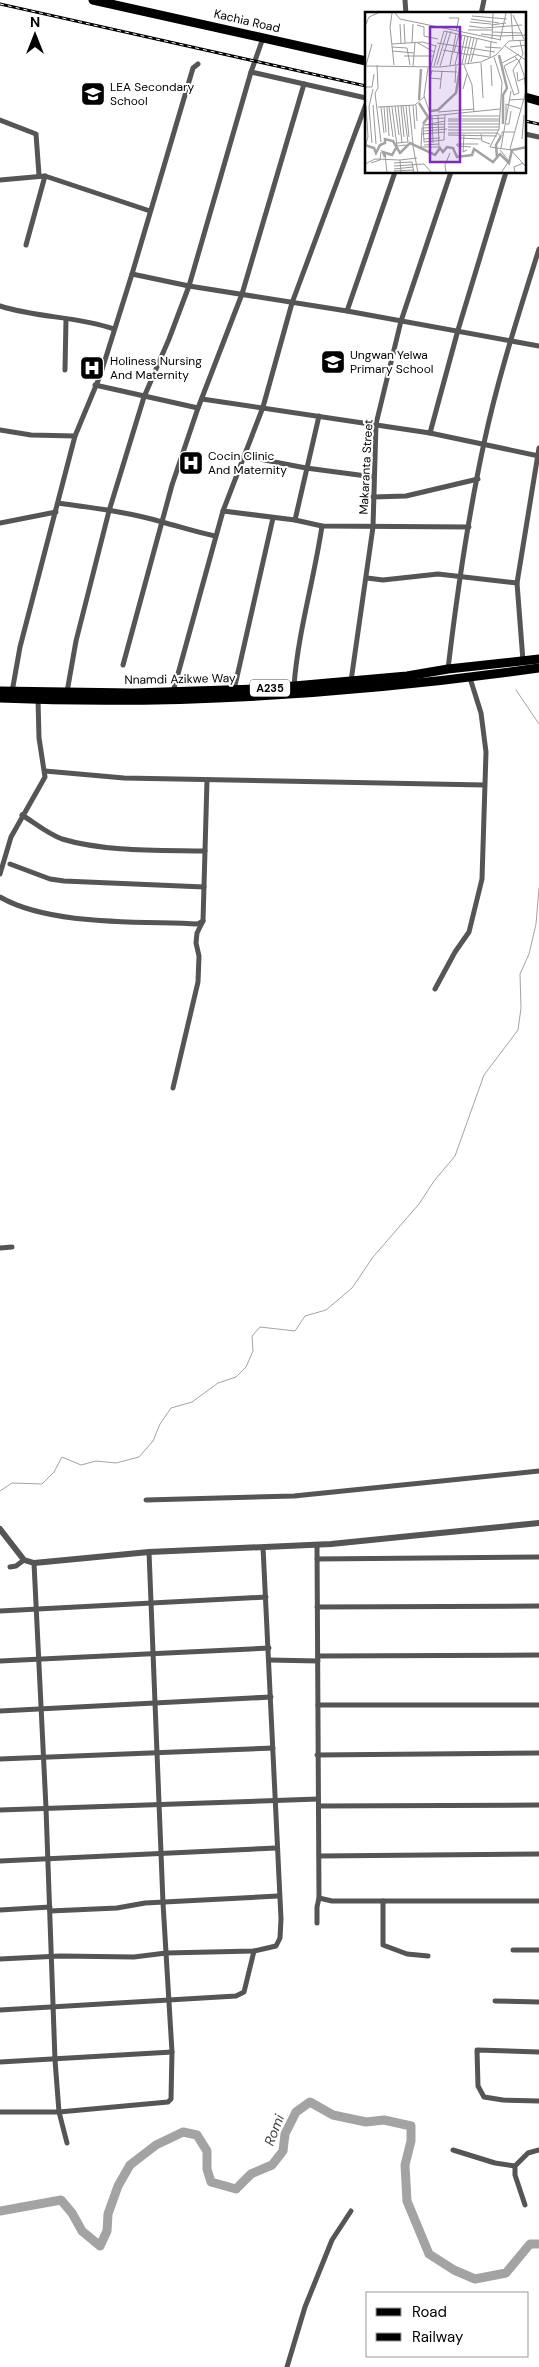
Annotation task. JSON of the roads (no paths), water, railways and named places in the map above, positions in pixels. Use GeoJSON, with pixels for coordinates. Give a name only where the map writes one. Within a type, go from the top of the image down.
{"type":"FeatureCollection","features":[{"type":"Feature","properties":{"kind":"main road","name":"Kachia Road"},"geometry":{"type":"LineString","coordinates":[[93,0],[365,61]]}},
{"type":"Feature","properties":{"kind":"main road"},"geometry":{"type":"LineString","coordinates":[[526,98],[539,101]]}},
{"type":"Feature","properties":{"kind":"main road","name":"Nnamdi Azikwe Way"},"geometry":{"type":"LineString","coordinates":[[0,691],[173,693],[234,690],[408,676],[448,669],[539,659]]}},
{"type":"Feature","properties":{"kind":"main road","name":"Nnamdi Azikwe Way"},"geometry":{"type":"LineString","coordinates":[[0,698],[217,698],[305,693],[470,678],[539,668]]}},
{"type":"Feature","properties":{"kind":"street"},"geometry":{"type":"LineString","coordinates":[[67,693],[76,641],[109,511],[144,397],[189,286],[251,72],[263,38]]}},
{"type":"Feature","properties":{"kind":"street"},"geometry":{"type":"LineString","coordinates":[[12,692],[20,647],[75,436],[114,329],[194,68],[198,64]]}},
{"type":"Feature","properties":{"kind":"street"},"geometry":{"type":"LineString","coordinates":[[251,72],[365,98]]}},
{"type":"Feature","properties":{"kind":"street"},"geometry":{"type":"LineString","coordinates":[[123,665],[172,485],[198,408],[242,294],[304,84]]}},
{"type":"Feature","properties":{"kind":"street"},"geometry":{"type":"LineString","coordinates":[[173,693],[215,536],[263,407],[292,303],[365,107]]}},
{"type":"Feature","properties":{"kind":"street"},"geometry":{"type":"LineString","coordinates":[[0,120],[36,134],[39,175]]}},
{"type":"Feature","properties":{"kind":"street"},"geometry":{"type":"LineString","coordinates":[[526,134],[539,137]]}},
{"type":"Feature","properties":{"kind":"street"},"geometry":{"type":"LineString","coordinates":[[347,311],[394,174]]}},
{"type":"Feature","properties":{"kind":"street","name":"Makaranta Street"},"geometry":{"type":"LineString","coordinates":[[351,681],[373,527],[376,424],[401,321],[450,174]]}},
{"type":"Feature","properties":{"kind":"street"},"geometry":{"type":"LineString","coordinates":[[430,433],[458,330],[505,174]]}},
{"type":"Feature","properties":{"kind":"street"},"geometry":{"type":"LineString","coordinates":[[0,180],[39,175],[46,176],[150,211]]}},
{"type":"Feature","properties":{"kind":"street"},"geometry":{"type":"LineString","coordinates":[[26,245],[46,176]]}},
{"type":"Feature","properties":{"kind":"street"},"geometry":{"type":"LineString","coordinates":[[448,669],[460,576],[484,443],[510,341],[539,249]]}},
{"type":"Feature","properties":{"kind":"street"},"geometry":{"type":"LineString","coordinates":[[132,274],[189,286],[458,330],[539,346]]}},
{"type":"Feature","properties":{"kind":"street"},"geometry":{"type":"LineString","coordinates":[[0,306],[19,312],[98,323],[114,329]]}},
{"type":"Feature","properties":{"kind":"street"},"geometry":{"type":"LineString","coordinates":[[65,370],[66,319]]}},
{"type":"Feature","properties":{"kind":"street"},"geometry":{"type":"LineString","coordinates":[[95,385],[198,408]]}},
{"type":"Feature","properties":{"kind":"street"},"geometry":{"type":"LineString","coordinates":[[202,399],[430,433],[538,456]]}},
{"type":"Feature","properties":{"kind":"street"},"geometry":{"type":"LineString","coordinates":[[295,520],[319,416]]}},
{"type":"Feature","properties":{"kind":"street"},"geometry":{"type":"LineString","coordinates":[[0,430],[31,435],[75,436]]}},
{"type":"Feature","properties":{"kind":"street"},"geometry":{"type":"LineString","coordinates":[[523,661],[517,583],[539,448]]}},
{"type":"Feature","properties":{"kind":"street"},"geometry":{"type":"LineString","coordinates":[[244,456],[306,468],[374,477]]}},
{"type":"Feature","properties":{"kind":"street"},"geometry":{"type":"LineString","coordinates":[[373,496],[406,496],[478,479]]}},
{"type":"Feature","properties":{"kind":"street"},"geometry":{"type":"LineString","coordinates":[[58,502],[162,522],[185,530],[215,536]]}},
{"type":"Feature","properties":{"kind":"street"},"geometry":{"type":"LineString","coordinates":[[0,523],[56,512]]}},
{"type":"Feature","properties":{"kind":"street"},"geometry":{"type":"LineString","coordinates":[[223,512],[295,520],[322,526],[469,527]]}},
{"type":"Feature","properties":{"kind":"street"},"geometry":{"type":"LineString","coordinates":[[234,690],[272,518]]}},
{"type":"Feature","properties":{"kind":"street"},"geometry":{"type":"LineString","coordinates":[[294,686],[297,650],[322,526]]}},
{"type":"Feature","properties":{"kind":"street"},"geometry":{"type":"LineString","coordinates":[[366,578],[383,580],[438,574],[517,583]]}},
{"type":"Feature","properties":{"kind":"street"},"geometry":{"type":"LineString","coordinates":[[435,989],[455,952],[469,932],[482,879],[486,752],[481,713],[470,678]]}},
{"type":"Feature","properties":{"kind":"street"},"geometry":{"type":"LineString","coordinates":[[0,874],[11,837],[22,815],[43,783],[45,770],[39,738],[38,699]]}},
{"type":"Feature","properties":{"kind":"street"},"geometry":{"type":"LineString","coordinates":[[45,770],[124,778],[484,785]]}},
{"type":"Feature","properties":{"kind":"street"},"geometry":{"type":"LineString","coordinates":[[173,1088],[198,982],[199,956],[196,943],[197,933],[203,921],[208,780]]}},
{"type":"Feature","properties":{"kind":"street"},"geometry":{"type":"LineString","coordinates":[[22,815],[50,833],[76,842],[137,848],[205,851]]}},
{"type":"Feature","properties":{"kind":"street"},"geometry":{"type":"LineString","coordinates":[[10,864],[50,879],[64,881],[204,887]]}},
{"type":"Feature","properties":{"kind":"street"},"geometry":{"type":"LineString","coordinates":[[0,897],[31,911],[74,917],[198,924],[203,921]]}},
{"type":"Feature","properties":{"kind":"street"},"geometry":{"type":"LineString","coordinates":[[0,1248],[12,1246]]}},
{"type":"Feature","properties":{"kind":"street"},"geometry":{"type":"LineString","coordinates":[[146,1500],[294,1496],[539,1471]]}},
{"type":"Feature","properties":{"kind":"street"},"geometry":{"type":"LineString","coordinates":[[0,1529],[24,1560],[34,1563],[149,1552],[317,1545],[539,1523]]}},
{"type":"Feature","properties":{"kind":"street"},"geometry":{"type":"LineString","coordinates":[[317,1545],[317,1755],[319,1806],[319,1898],[317,1924]]}},
{"type":"Feature","properties":{"kind":"street"},"geometry":{"type":"LineString","coordinates":[[0,1959],[134,1957],[166,1953],[254,1950],[276,1946],[280,1938],[269,1648],[263,1547]]}},
{"type":"Feature","properties":{"kind":"street"},"geometry":{"type":"LineString","coordinates":[[0,2112],[59,2112],[168,2102],[171,2099],[172,2052],[162,1903],[160,1805],[149,1552]]}},
{"type":"Feature","properties":{"kind":"street"},"geometry":{"type":"LineString","coordinates":[[317,1559],[539,1557]]}},
{"type":"Feature","properties":{"kind":"street"},"geometry":{"type":"LineString","coordinates":[[10,1567],[16,1566],[24,1560]]}},
{"type":"Feature","properties":{"kind":"street"},"geometry":{"type":"LineString","coordinates":[[34,1563],[46,1808],[55,2060],[59,2112],[67,2143]]}},
{"type":"Feature","properties":{"kind":"street"},"geometry":{"type":"LineString","coordinates":[[0,1611],[266,1597]]}},
{"type":"Feature","properties":{"kind":"street"},"geometry":{"type":"LineString","coordinates":[[317,1607],[539,1606]]}},
{"type":"Feature","properties":{"kind":"street"},"geometry":{"type":"LineString","coordinates":[[0,1661],[269,1648]]}},
{"type":"Feature","properties":{"kind":"street"},"geometry":{"type":"LineString","coordinates":[[269,1660],[539,1655]]}},
{"type":"Feature","properties":{"kind":"street"},"geometry":{"type":"LineString","coordinates":[[0,1710],[271,1697]]}},
{"type":"Feature","properties":{"kind":"street"},"geometry":{"type":"LineString","coordinates":[[318,1705],[539,1705]]}},
{"type":"Feature","properties":{"kind":"street"},"geometry":{"type":"LineString","coordinates":[[0,1759],[273,1748]]}},
{"type":"Feature","properties":{"kind":"street"},"geometry":{"type":"LineString","coordinates":[[317,1755],[539,1753]]}},
{"type":"Feature","properties":{"kind":"street"},"geometry":{"type":"LineString","coordinates":[[0,1810],[318,1799]]}},
{"type":"Feature","properties":{"kind":"street"},"geometry":{"type":"LineString","coordinates":[[319,1806],[539,1805]]}},
{"type":"Feature","properties":{"kind":"street"},"geometry":{"type":"LineString","coordinates":[[319,1847],[324,1852],[336,1856]]}},
{"type":"Feature","properties":{"kind":"street"},"geometry":{"type":"LineString","coordinates":[[0,1861],[48,1860],[71,1856],[276,1848]]}},
{"type":"Feature","properties":{"kind":"street"},"geometry":{"type":"LineString","coordinates":[[319,1856],[539,1854]]}},
{"type":"Feature","properties":{"kind":"street"},"geometry":{"type":"LineString","coordinates":[[0,1910],[117,1908],[145,1903],[278,1896]]}},
{"type":"Feature","properties":{"kind":"street"},"geometry":{"type":"LineString","coordinates":[[319,1898],[332,1901],[539,1901]]}},
{"type":"Feature","properties":{"kind":"street"},"geometry":{"type":"LineString","coordinates":[[383,1901],[383,1946],[407,1954],[428,1956]]}},
{"type":"Feature","properties":{"kind":"street"},"geometry":{"type":"LineString","coordinates":[[0,2010],[53,2009],[168,2002],[240,1995],[244,1992],[254,1950]]}},
{"type":"Feature","properties":{"kind":"street"},"geometry":{"type":"LineString","coordinates":[[513,1950],[539,1950]]}},
{"type":"Feature","properties":{"kind":"street"},"geometry":{"type":"LineString","coordinates":[[495,2001],[539,2002]]}},
{"type":"Feature","properties":{"kind":"street"},"geometry":{"type":"LineString","coordinates":[[539,2052],[477,2050],[478,2086],[484,2097],[539,2101]]}},
{"type":"Feature","properties":{"kind":"street"},"geometry":{"type":"LineString","coordinates":[[0,2062],[172,2052]]}},
{"type":"Feature","properties":{"kind":"street"},"geometry":{"type":"LineString","coordinates":[[453,2150],[495,2163],[515,2166]]}},
{"type":"Feature","properties":{"kind":"street"},"geometry":{"type":"LineString","coordinates":[[525,2205],[515,2175],[515,2166],[528,2153],[539,2150]]}},
{"type":"Feature","properties":{"kind":"street"},"geometry":{"type":"LineString","coordinates":[[287,2367],[305,2307],[332,2240],[352,2212]]}},
{"type":"Feature","properties":{"kind":"waterway"},"geometry":{"type":"LineString","coordinates":[[516,690],[539,724]]}},
{"type":"Feature","properties":{"kind":"waterway"},"geometry":{"type":"LineString","coordinates":[[0,1491],[12,1483],[42,1484],[54,1472],[62,1457],[81,1465],[96,1461],[116,1463],[139,1457],[153,1441],[160,1424],[171,1408],[192,1402],[218,1383],[236,1377],[246,1367],[253,1351],[252,1336],[260,1327],[295,1331],[305,1316],[326,1310],[352,1288],[373,1257],[419,1204],[434,1181],[455,1156],[484,1075],[518,1030],[521,1008],[520,974],[529,954],[536,924],[539,888]]}},
{"type":"Feature","properties":{"kind":"waterway","name":"Romi"},"geometry":{"type":"LineString","coordinates":[[0,2211],[61,2200],[72,2213],[82,2231],[100,2246],[107,2231],[108,2214],[118,2186],[130,2165],[156,2145],[183,2132],[197,2135],[207,2151],[207,2169],[211,2182],[236,2189],[251,2174],[272,2165],[283,2151],[285,2134],[296,2112],[310,2102],[333,2115],[366,2122],[384,2120],[411,2126],[411,2141],[405,2165],[407,2201],[429,2254],[454,2270],[475,2279],[506,2273],[530,2244],[539,2244]]}},
{"type":"Feature","properties":{"kind":"railway"},"geometry":{"type":"LineString","coordinates":[[0,4],[365,86]]}},
{"type":"Feature","properties":{"kind":"railway"},"geometry":{"type":"LineString","coordinates":[[526,121],[539,124]]}},
{"type":"Feature","properties":{"kind":"place","name":"LEA Secondary School"},"geometry":{"type":"Point","coordinates":[93,94]}},
{"type":"Feature","properties":{"kind":"place","name":"Ungwan Yelwa Primary School"},"geometry":{"type":"Point","coordinates":[333,362]}},
{"type":"Feature","properties":{"kind":"place","name":"Holiness Nursing And Maternity"},"geometry":{"type":"Point","coordinates":[92,368]}},
{"type":"Feature","properties":{"kind":"place","name":"Cocin Clinic And Maternity"},"geometry":{"type":"Point","coordinates":[191,463]}}]}
